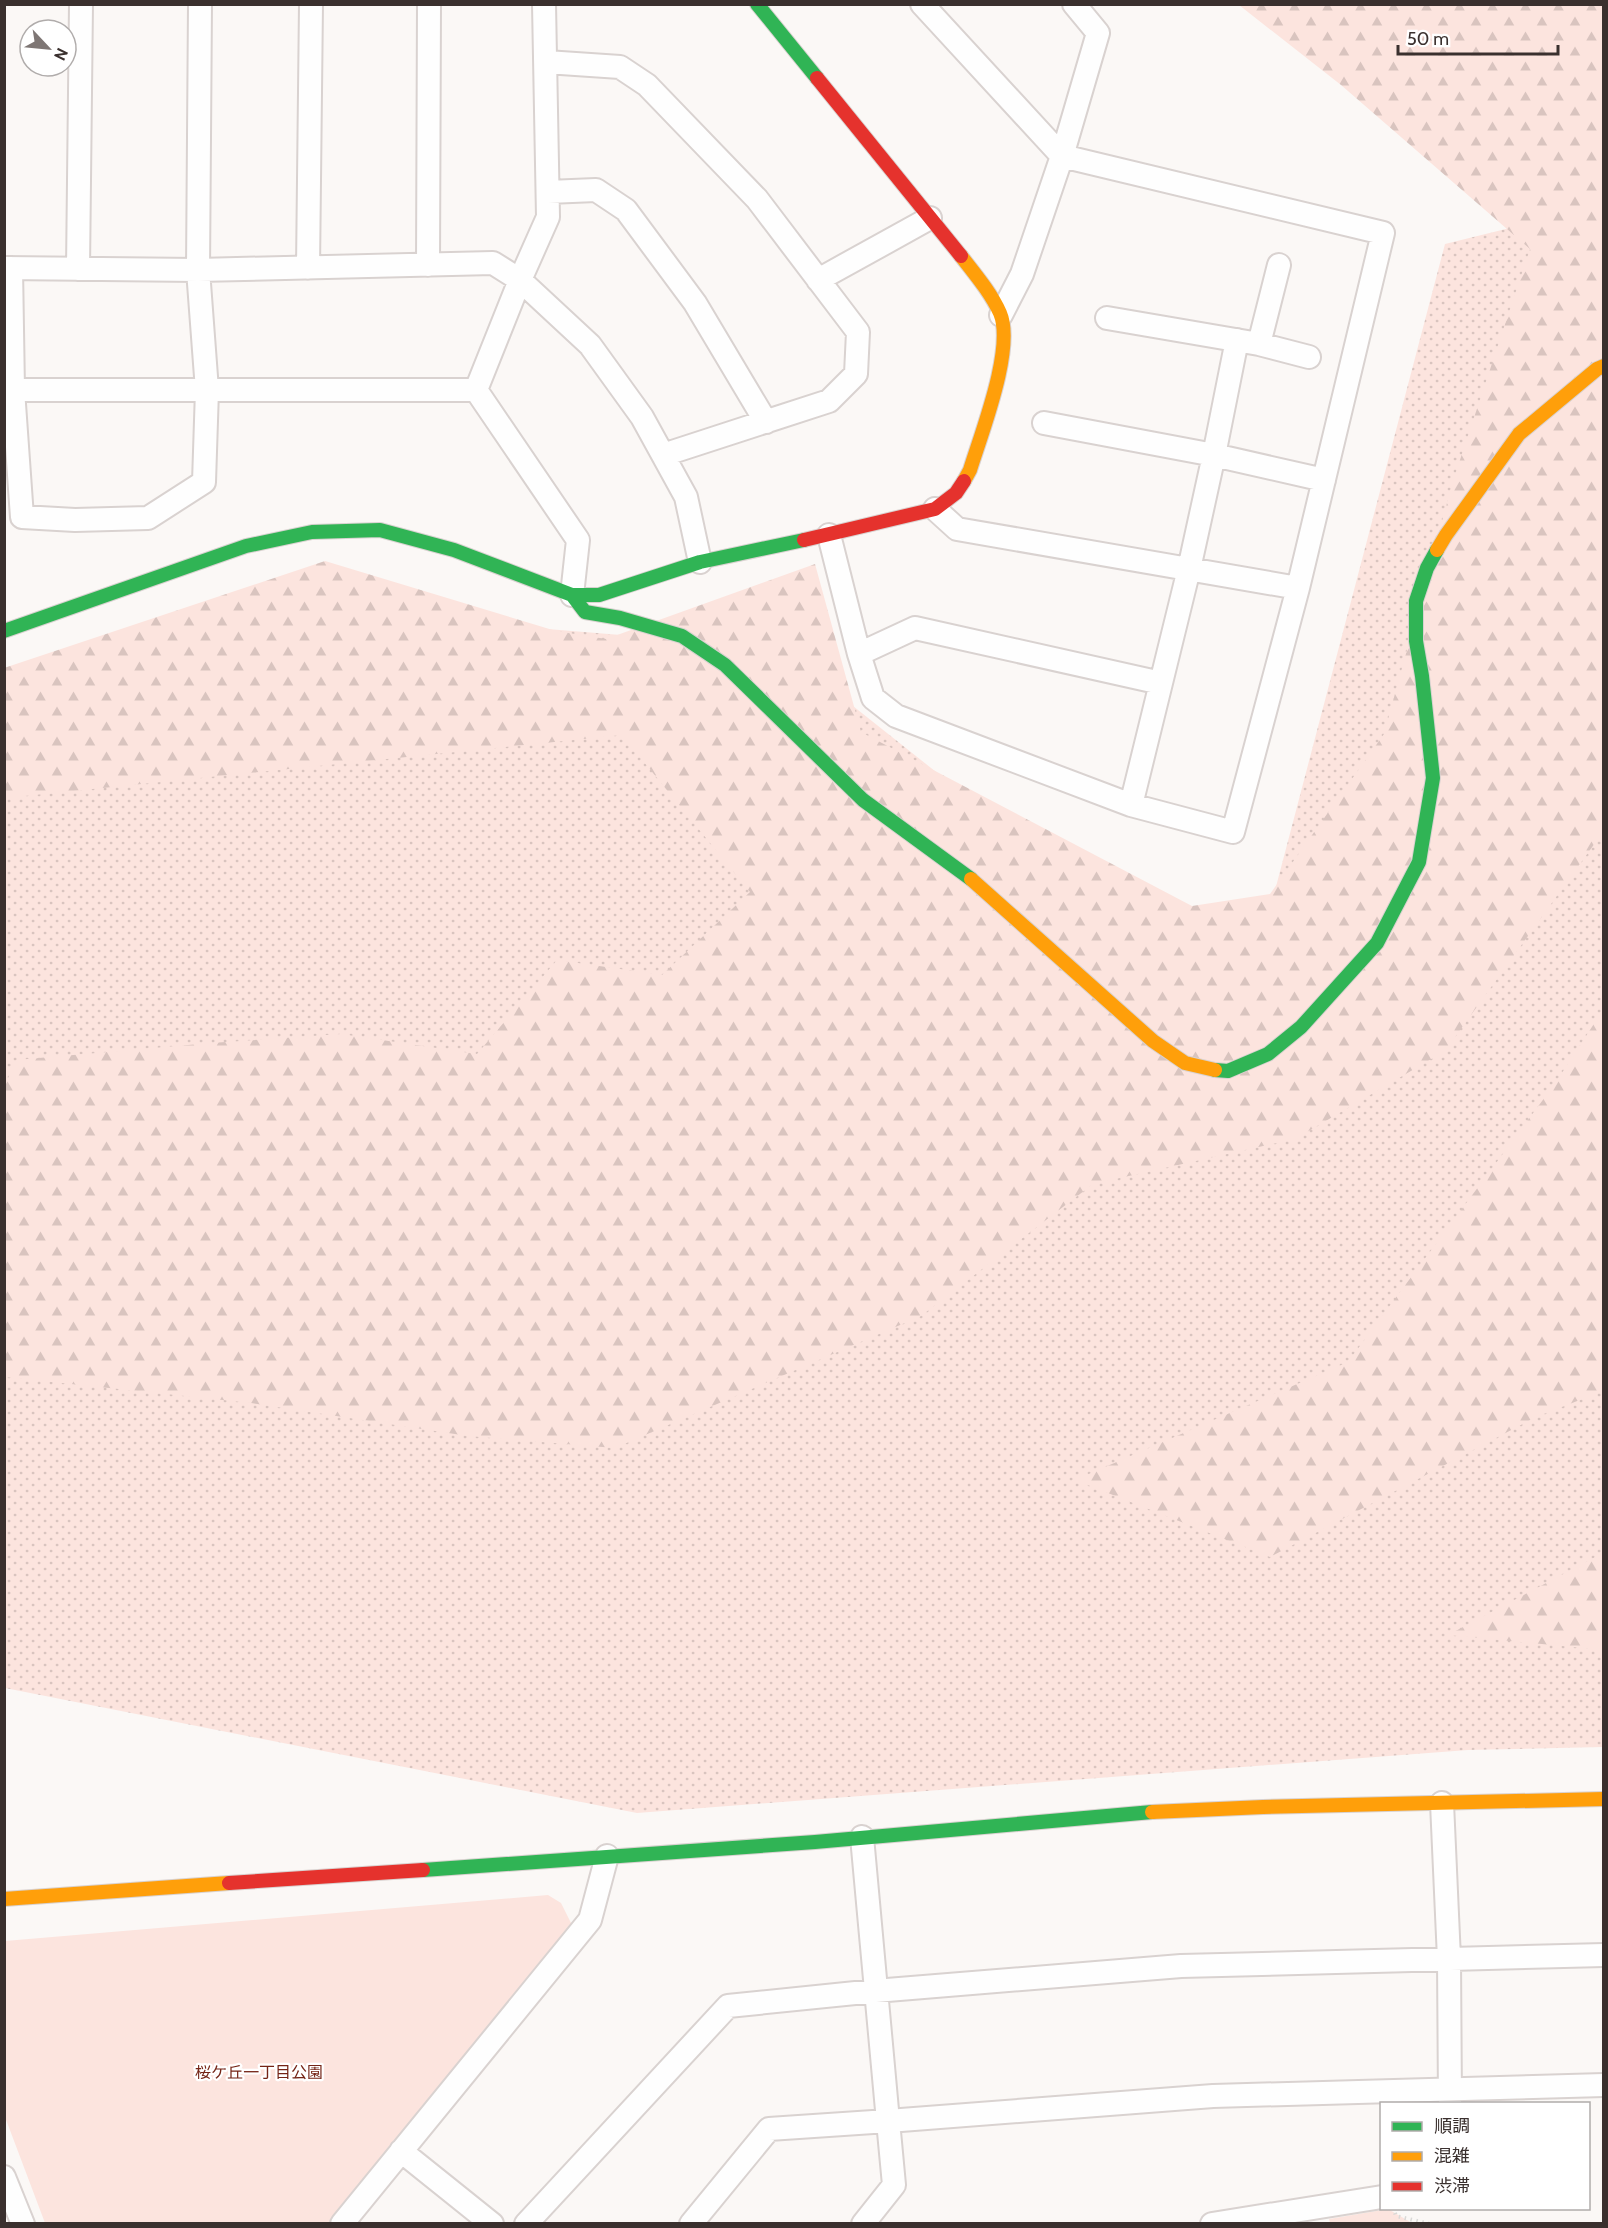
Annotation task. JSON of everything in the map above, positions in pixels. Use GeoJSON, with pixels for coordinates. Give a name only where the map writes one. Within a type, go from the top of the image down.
{"type":"FeatureCollection","features":[{"type":"Feature","properties":{"kind":"street"},"geometry":{"type":"LineString","coordinates":[[78,269],[81,4]]}},
{"type":"Feature","properties":{"kind":"street"},"geometry":{"type":"LineString","coordinates":[[200,4],[198,270],[207,390],[204,482],[148,518],[75,520],[22,517],[13,390],[8,268],[198,270],[492,263],[520,280],[591,345],[642,417],[686,497],[700,562]]}},
{"type":"Feature","properties":{"kind":"street"},"geometry":{"type":"LineString","coordinates":[[308,268],[311,4]]}},
{"type":"Feature","properties":{"kind":"street"},"geometry":{"type":"LineString","coordinates":[[428,265],[429,4]]}},
{"type":"Feature","properties":{"kind":"street"},"geometry":{"type":"LineString","coordinates":[[476,390],[548,217],[544,4]]}},
{"type":"Feature","properties":{"kind":"street"},"geometry":{"type":"LineString","coordinates":[[4,631],[246,546],[312,532],[380,530],[454,550],[572,596],[599,595],[700,562],[829,535],[935,509],[956,493],[970,470],[995,391],[1004,348],[1001,315],[980,280],[757,4]]}},
{"type":"Feature","properties":{"kind":"street"},"geometry":{"type":"LineString","coordinates":[[829,535],[859,654],[873,698],[896,716],[1131,805],[1233,832],[1298,588],[1383,233],[1062,156],[922,4]]}},
{"type":"Feature","properties":{"kind":"street"},"geometry":{"type":"LineString","coordinates":[[1001,315],[1022,274],[1062,156],[1098,33],[1074,4]]}},
{"type":"Feature","properties":{"kind":"street"},"geometry":{"type":"LineString","coordinates":[[546,62],[620,68],[647,85],[757,199],[858,332],[856,374],[829,401],[663,455]]}},
{"type":"Feature","properties":{"kind":"street"},"geometry":{"type":"LineString","coordinates":[[548,192],[596,190],[626,210],[695,303],[766,422]]}},
{"type":"Feature","properties":{"kind":"street"},"geometry":{"type":"LineString","coordinates":[[818,280],[930,218]]}},
{"type":"Feature","properties":{"kind":"street"},"geometry":{"type":"LineString","coordinates":[[1259,344],[1280,265]]}},
{"type":"Feature","properties":{"kind":"street"},"geometry":{"type":"LineString","coordinates":[[1107,318],[1259,344],[1309,357]]}},
{"type":"Feature","properties":{"kind":"street"},"geometry":{"type":"LineString","coordinates":[[1131,805],[1189,569],[1237,340]]}},
{"type":"Feature","properties":{"kind":"street"},"geometry":{"type":"LineString","coordinates":[[476,390],[578,540],[572,596],[585,612],[620,618],[682,636],[725,665],[863,800],[984,889],[1154,1041],[1185,1063],[1207,1070],[1228,1071],[1268,1054],[1301,1027],[1377,943],[1419,862],[1433,778],[1416,641],[1416,601],[1427,567],[1446,535],[1519,434],[1597,369],[1604,366]]}},
{"type":"Feature","properties":{"kind":"street"},"geometry":{"type":"LineString","coordinates":[[13,390],[476,390]]}},
{"type":"Feature","properties":{"kind":"street"},"geometry":{"type":"LineString","coordinates":[[1044,423],[1214,455],[1324,480]]}},
{"type":"Feature","properties":{"kind":"street"},"geometry":{"type":"LineString","coordinates":[[935,509],[957,529],[1298,588]]}},
{"type":"Feature","properties":{"kind":"street"},"geometry":{"type":"LineString","coordinates":[[859,654],[915,628],[1161,683]]}},
{"type":"Feature","properties":{"kind":"street"},"geometry":{"type":"LineString","coordinates":[[4,1899],[862,1837],[1154,1812],[1263,1807],[1604,1799]]}},
{"type":"Feature","properties":{"kind":"street"},"geometry":{"type":"LineString","coordinates":[[1442,1803],[1449,1959],[1450,2096]]}},
{"type":"Feature","properties":{"kind":"street"},"geometry":{"type":"LineString","coordinates":[[862,1837],[894,2185],[863,2223]]}},
{"type":"Feature","properties":{"kind":"street"},"geometry":{"type":"LineString","coordinates":[[342,2223],[590,1920],[607,1856]]}},
{"type":"Feature","properties":{"kind":"street"},"geometry":{"type":"LineString","coordinates":[[526,2223],[728,2006],[876,1990],[1181,1966],[1604,1955]]}},
{"type":"Feature","properties":{"kind":"street"},"geometry":{"type":"LineString","coordinates":[[691,2223],[769,2129],[1213,2096],[1450,2096],[1604,2085]]}},
{"type":"Feature","properties":{"kind":"street"},"geometry":{"type":"LineString","coordinates":[[401,2151],[492,2223]]}},
{"type":"Feature","properties":{"kind":"street"},"geometry":{"type":"LineString","coordinates":[[4,2177],[22,2223]]}},
{"type":"Feature","properties":{"kind":"street"},"geometry":{"type":"LineString","coordinates":[[1212,2223],[1380,2197]]}},
{"type":"Feature","properties":{"kind":"path"},"geometry":{"type":"LineString","coordinates":[[1394,2210],[1396,2216],[1430,2223]]}},
{"type":"Feature","properties":{"kind":"green space"},"geometry":{"type":"Polygon","coordinates":[[[1239,5],[1603,5],[1603,832],[1445,1051],[1295,1139],[1093,1184],[921,1316],[615,1448],[468,1436],[251,1403],[5,1377],[5,1085],[16,1060],[341,1034],[477,1054],[557,960],[662,975],[750,892],[622,735],[5,798],[4,668],[325,561],[556,631],[606,639],[815,564],[861,732],[1192,906],[1270,894],[1384,734],[1453,481],[1530,249],[1341,85],[1239,5]]]}},
{"type":"Feature","properties":{"kind":"green space"},"geometry":{"type":"Polygon","coordinates":[[[1603,205],[1603,1747],[1468,1750],[637,1813],[5,1688],[5,737],[279,607],[780,648],[1145,938],[1263,936],[1445,244],[1603,205]]]}},
{"type":"Feature","properties":{"kind":"green space"},"geometry":{"type":"Polygon","coordinates":[[[1603,1010],[1603,1391],[1536,1417],[1270,1557],[1075,1480],[1348,1362],[1554,1085],[1603,1010]]]}},
{"type":"Feature","properties":{"kind":"green space"},"geometry":{"type":"Polygon","coordinates":[[[1603,1553],[1603,1650],[1448,1635],[1603,1553]]]}},
{"type":"Feature","properties":{"kind":"green space","name":"桜ケ丘一丁目公園"},"geometry":{"type":"Polygon","coordinates":[[[548,1895],[561,1903],[573,1927],[331,2223],[45,2223],[5,2117],[5,1941],[548,1895]]]}},
{"type":"Feature","properties":{"kind":"green space"},"geometry":{"type":"Polygon","coordinates":[[[1390,2210],[1412,2223],[1330,2223],[1329,2219],[1390,2210]]]}},
{"type":"Feature","properties":{"kind":"traffic: fast"},"geometry":{"type":"LineString","coordinates":[[757,4],[817,78]]}},
{"type":"Feature","properties":{"kind":"traffic: fast"},"geometry":{"type":"LineString","coordinates":[[4,631],[246,546],[312,532],[380,530],[454,550],[572,595],[599,595],[700,562],[804,540]]}},
{"type":"Feature","properties":{"kind":"traffic: fast"},"geometry":{"type":"LineString","coordinates":[[1215,1070],[1228,1071],[1268,1054],[1301,1027],[1377,943],[1419,862],[1433,778],[1416,641],[1416,601],[1427,568],[1437,550]]}},
{"type":"Feature","properties":{"kind":"traffic: fast"},"geometry":{"type":"LineString","coordinates":[[572,595],[585,612],[620,618],[682,636],[725,665],[863,800],[971,879]]}},
{"type":"Feature","properties":{"kind":"traffic: fast"},"geometry":{"type":"LineString","coordinates":[[423,1870],[815,1842],[1152,1812]]}},
{"type":"Feature","properties":{"kind":"traffic: slow"},"geometry":{"type":"LineString","coordinates":[[961,256],[992,298],[1000,313],[1003,328],[1003,347],[995,391],[970,470],[964,481]]}},
{"type":"Feature","properties":{"kind":"traffic: slow"},"geometry":{"type":"LineString","coordinates":[[1437,550],[1519,434],[1597,369],[1604,366]]}},
{"type":"Feature","properties":{"kind":"traffic: slow"},"geometry":{"type":"LineString","coordinates":[[971,879],[1153,1041],[1185,1063],[1215,1070]]}},
{"type":"Feature","properties":{"kind":"traffic: slow"},"geometry":{"type":"LineString","coordinates":[[1152,1812],[1263,1807],[1604,1799]]}},
{"type":"Feature","properties":{"kind":"traffic: slow"},"geometry":{"type":"LineString","coordinates":[[4,1899],[229,1883]]}},
{"type":"Feature","properties":{"kind":"traffic: jam"},"geometry":{"type":"LineString","coordinates":[[817,78],[961,256]]}},
{"type":"Feature","properties":{"kind":"traffic: jam"},"geometry":{"type":"LineString","coordinates":[[804,540],[935,509],[956,493],[964,481]]}},
{"type":"Feature","properties":{"kind":"traffic: jam"},"geometry":{"type":"LineString","coordinates":[[229,1883],[423,1870]]}}]}
